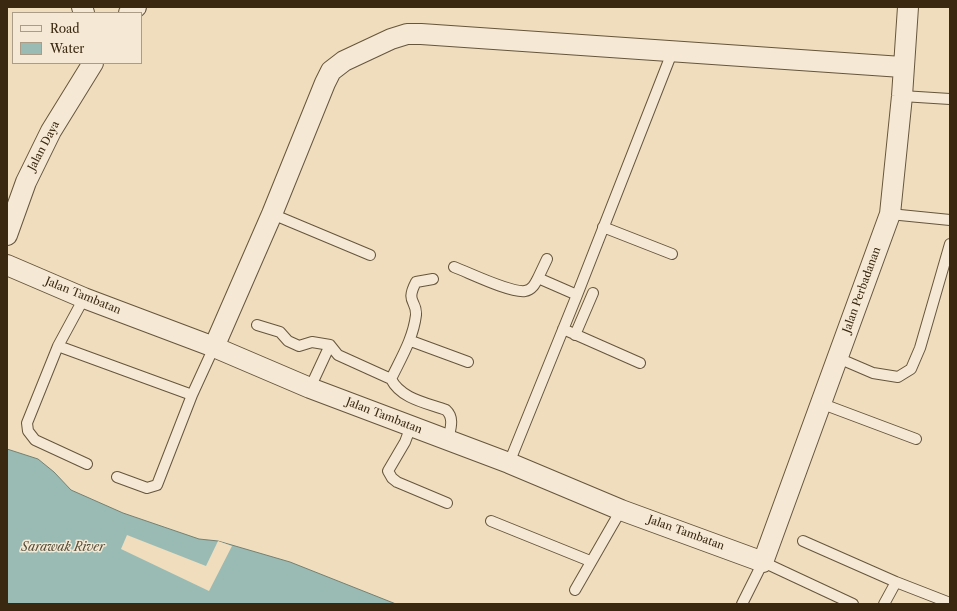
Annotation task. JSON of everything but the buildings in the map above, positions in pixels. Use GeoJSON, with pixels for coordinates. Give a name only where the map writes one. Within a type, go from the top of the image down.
{"type":"FeatureCollection","features":[{"type":"Feature","properties":{"kind":"street","name":"Jalan Perbadanan"},"geometry":{"type":"LineString","coordinates":[[763,562],[890,214],[902,96],[902,67],[908,7]]}},
{"type":"Feature","properties":{"kind":"street"},"geometry":{"type":"LineString","coordinates":[[214,347],[272,214],[331,71],[344,61],[390,39],[407,34],[422,34],[902,67]]}},
{"type":"Feature","properties":{"kind":"street","name":"Jalan Daya"},"geometry":{"type":"LineString","coordinates":[[7,235],[26,182],[51,131],[92,64]]}},
{"type":"Feature","properties":{"kind":"street","name":"Jalan Tambatan"},"geometry":{"type":"LineString","coordinates":[[7,264],[84,298],[214,347],[310,388],[508,463],[621,510],[763,562]]}},
{"type":"Feature","properties":{"kind":"lane"},"geometry":{"type":"LineString","coordinates":[[508,463],[577,295],[672,50]]}},
{"type":"Feature","properties":{"kind":"lane"},"geometry":{"type":"LineString","coordinates":[[902,96],[950,99]]}},
{"type":"Feature","properties":{"kind":"lane"},"geometry":{"type":"LineString","coordinates":[[272,214],[370,255]]}},
{"type":"Feature","properties":{"kind":"lane"},"geometry":{"type":"LineString","coordinates":[[890,214],[950,220]]}},
{"type":"Feature","properties":{"kind":"lane"},"geometry":{"type":"LineString","coordinates":[[602,228],[672,254]]}},
{"type":"Feature","properties":{"kind":"lane"},"geometry":{"type":"LineString","coordinates":[[838,358],[873,373],[898,377],[910,369],[920,348],[950,244]]}},
{"type":"Feature","properties":{"kind":"lane"},"geometry":{"type":"LineString","coordinates":[[454,267],[515,291],[526,291],[533,287],[547,258]]}},
{"type":"Feature","properties":{"kind":"lane"},"geometry":{"type":"LineString","coordinates":[[538,278],[577,295]]}},
{"type":"Feature","properties":{"kind":"lane"},"geometry":{"type":"LineString","coordinates":[[391,380],[411,341],[416,312],[411,299],[411,291],[416,282],[433,280]]}},
{"type":"Feature","properties":{"kind":"lane"},"geometry":{"type":"LineString","coordinates":[[575,335],[593,293]]}},
{"type":"Feature","properties":{"kind":"lane"},"geometry":{"type":"LineString","coordinates":[[84,298],[58,346],[27,424],[28,431],[35,440],[87,464]]}},
{"type":"Feature","properties":{"kind":"lane"},"geometry":{"type":"LineString","coordinates":[[257,325],[280,332],[288,341],[299,346],[312,342],[330,345],[338,355],[391,380],[402,394],[446,410],[452,419],[448,440]]}},
{"type":"Feature","properties":{"kind":"lane"},"geometry":{"type":"LineString","coordinates":[[563,329],[640,363]]}},
{"type":"Feature","properties":{"kind":"lane"},"geometry":{"type":"LineString","coordinates":[[411,341],[468,362]]}},
{"type":"Feature","properties":{"kind":"lane"},"geometry":{"type":"LineString","coordinates":[[310,388],[330,345]]}},
{"type":"Feature","properties":{"kind":"lane"},"geometry":{"type":"LineString","coordinates":[[58,346],[192,395]]}},
{"type":"Feature","properties":{"kind":"lane"},"geometry":{"type":"LineString","coordinates":[[117,477],[147,488],[157,485],[192,395],[214,347]]}},
{"type":"Feature","properties":{"kind":"lane"},"geometry":{"type":"LineString","coordinates":[[820,403],[916,439]]}},
{"type":"Feature","properties":{"kind":"lane"},"geometry":{"type":"LineString","coordinates":[[411,426],[405,442],[388,471],[392,478],[398,482],[447,503]]}},
{"type":"Feature","properties":{"kind":"lane"},"geometry":{"type":"LineString","coordinates":[[575,590],[590,561],[621,510]]}},
{"type":"Feature","properties":{"kind":"lane"},"geometry":{"type":"LineString","coordinates":[[491,521],[590,561]]}},
{"type":"Feature","properties":{"kind":"lane"},"geometry":{"type":"LineString","coordinates":[[803,541],[896,582],[950,603]]}},
{"type":"Feature","properties":{"kind":"lane"},"geometry":{"type":"LineString","coordinates":[[742,604],[763,562],[847,603]]}},
{"type":"Feature","properties":{"kind":"lane"},"geometry":{"type":"LineString","coordinates":[[884,604],[896,582]]}},
{"type":"Feature","properties":{"kind":"water","name":"Sarawak River"},"geometry":{"type":"Polygon","coordinates":[[[7,449],[38,459],[54,472],[71,490],[123,513],[199,539],[218,541],[290,562],[396,604],[7,604],[7,449]]]}},
{"type":"Feature","properties":{"kind":"pier"},"geometry":{"type":"Polygon","coordinates":[[[127,535],[206,566],[218,541],[232,546],[209,591],[121,549],[127,535]]]}}]}
